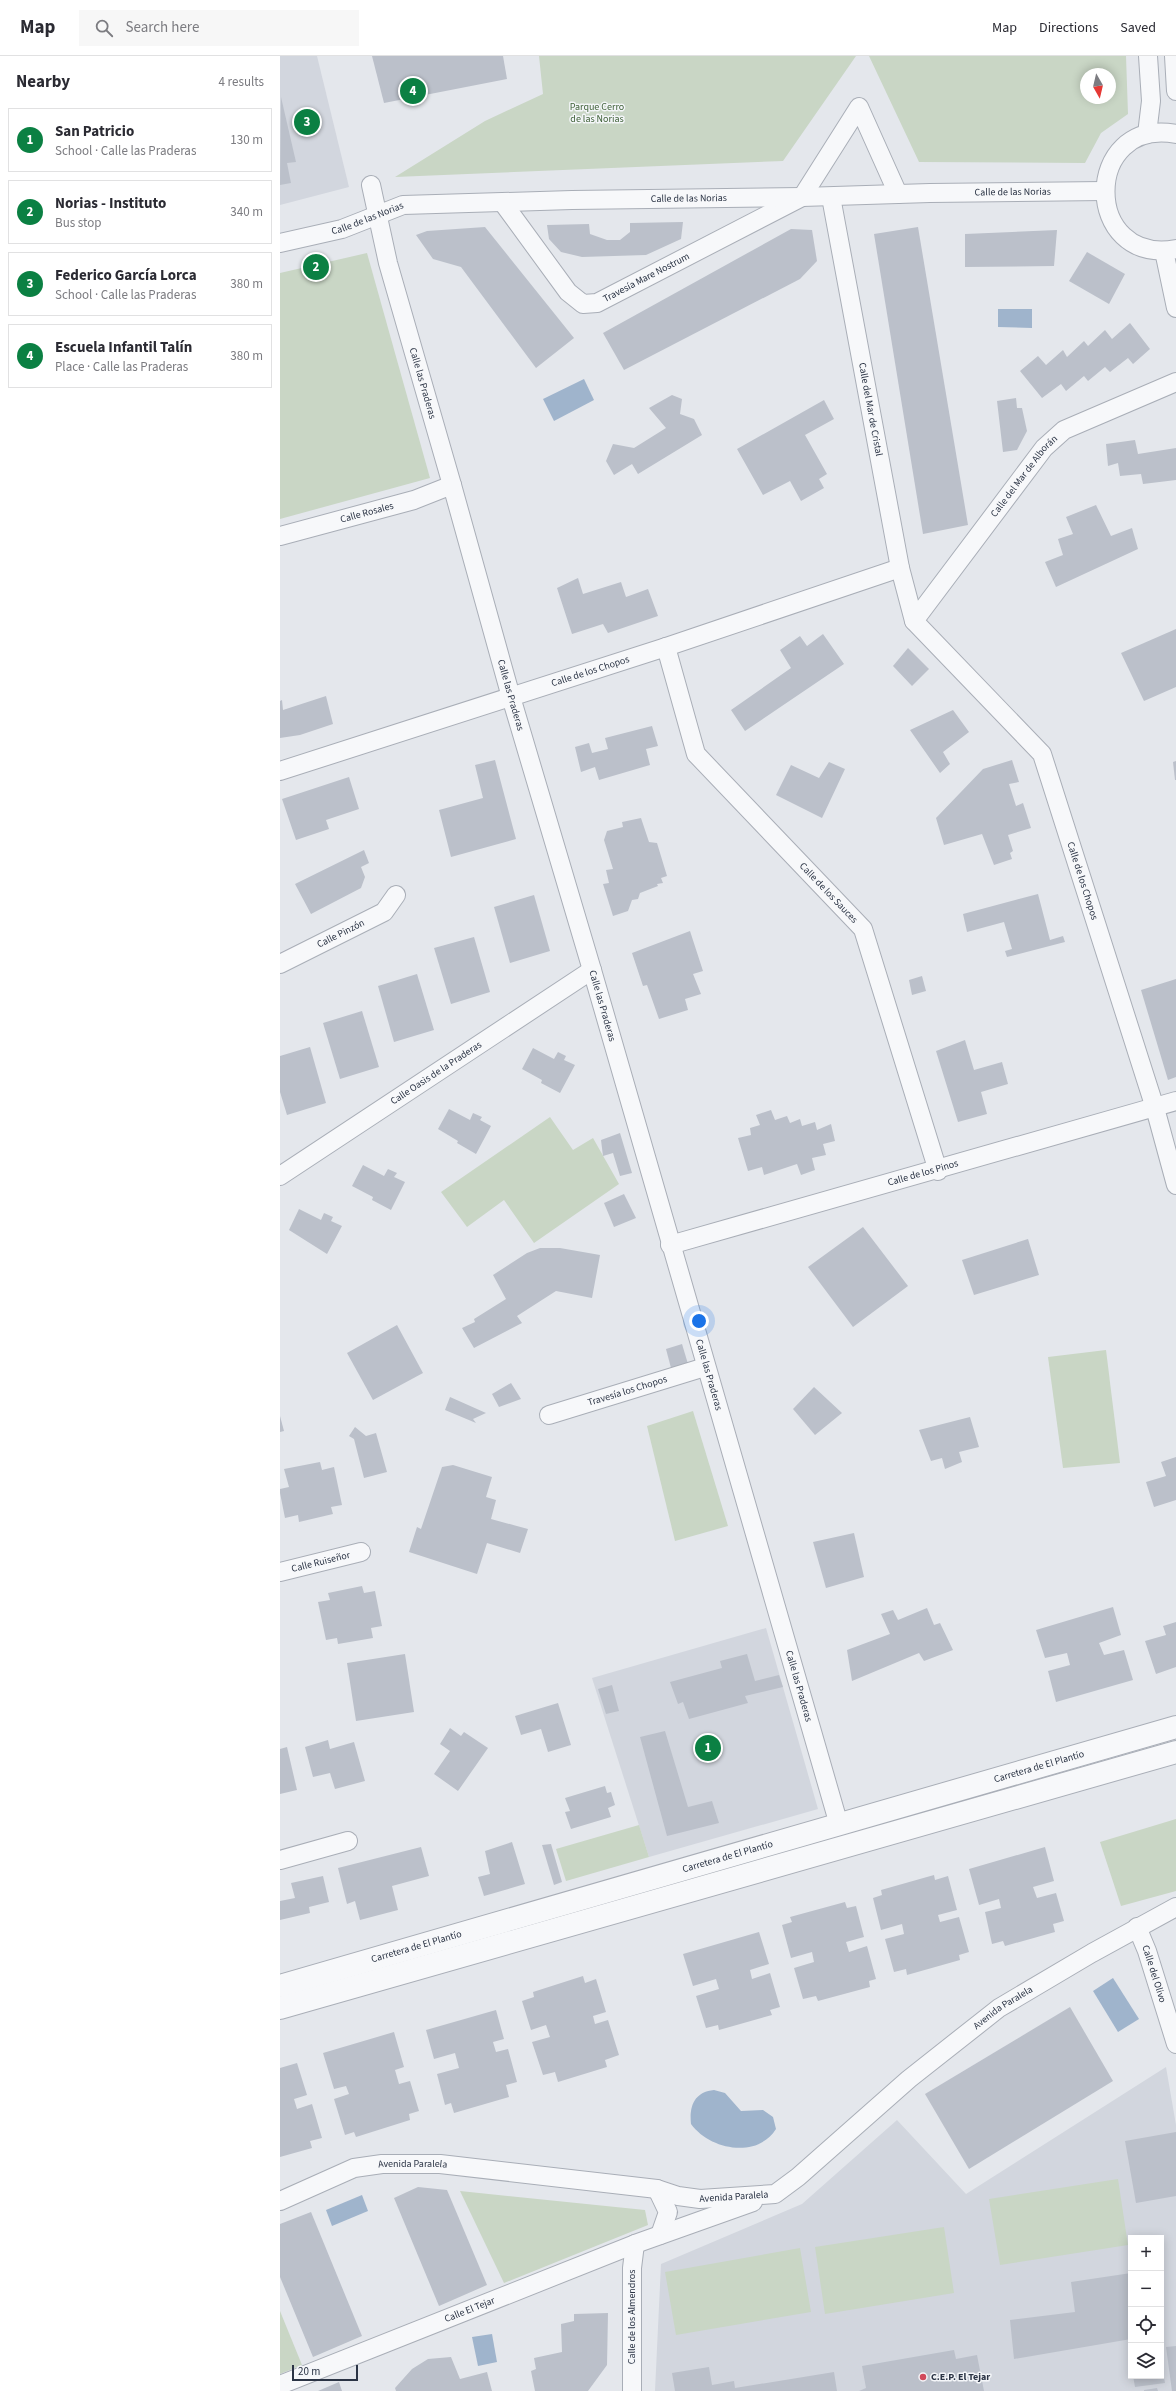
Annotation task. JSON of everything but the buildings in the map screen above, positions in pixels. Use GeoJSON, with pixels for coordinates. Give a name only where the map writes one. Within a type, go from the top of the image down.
{"type":"FeatureCollection","features":[{"type":"Feature","properties":{"kind":"street"},"geometry":{"type":"LineString","coordinates":[[1147,134],[1151,101],[1148,56]]}},
{"type":"Feature","properties":{"kind":"street"},"geometry":{"type":"LineString","coordinates":[[1174,56],[1176,91]]}},
{"type":"Feature","properties":{"kind":"street"},"geometry":{"type":"LineString","coordinates":[[802,197],[859,107],[898,194]]}},
{"type":"Feature","properties":{"kind":"street"},"geometry":{"type":"LineString","coordinates":[[1176,134],[1165,132],[1147,134],[1129,143],[1116,156],[1107,173],[1104,191],[1107,210],[1115,227],[1129,240],[1146,248],[1170,250],[1176,308]]}},
{"type":"Feature","properties":{"kind":"street","name":"Calle las Praderas"},"geometry":{"type":"LineString","coordinates":[[371,186],[388,263],[452,484],[510,697],[592,970],[670,1246],[838,1825]]}},
{"type":"Feature","properties":{"kind":"street","name":"Calle de las Norias"},"geometry":{"type":"LineString","coordinates":[[280,243],[342,229],[403,205],[572,200],[831,197],[898,194],[1104,191]]}},
{"type":"Feature","properties":{"kind":"street","name":"Travesía Mare Nostrum"},"geometry":{"type":"LineString","coordinates":[[503,203],[568,292],[583,304],[597,303],[802,197]]}},
{"type":"Feature","properties":{"kind":"street","name":"Calle del Mar de Cristal"},"geometry":{"type":"LineString","coordinates":[[831,197],[900,568],[914,622]]}},
{"type":"Feature","properties":{"kind":"street","name":"Calle del Mar de Alborán"},"geometry":{"type":"LineString","coordinates":[[914,622],[1044,448],[1064,430],[1176,382]]}},
{"type":"Feature","properties":{"kind":"street","name":"Calle Rosales"},"geometry":{"type":"LineString","coordinates":[[280,536],[414,500],[452,484]]}},
{"type":"Feature","properties":{"kind":"street","name":"Calle de los Chopos"},"geometry":{"type":"LineString","coordinates":[[280,771],[666,647],[900,568]]}},
{"type":"Feature","properties":{"kind":"street","name":"Calle de los Chopos"},"geometry":{"type":"LineString","coordinates":[[914,622],[1042,754],[1154,1108],[1176,1185]]}},
{"type":"Feature","properties":{"kind":"street","name":"Calle de los Sauces"},"geometry":{"type":"LineString","coordinates":[[666,647],[696,754],[863,929],[938,1171]]}},
{"type":"Feature","properties":{"kind":"street","name":"Calle Pinzón"},"geometry":{"type":"LineString","coordinates":[[280,964],[384,912],[396,895]]}},
{"type":"Feature","properties":{"kind":"street","name":"Calle Oasis de la Praderas"},"geometry":{"type":"LineString","coordinates":[[280,1176],[592,970]]}},
{"type":"Feature","properties":{"kind":"street","name":"Calle de los Pinos"},"geometry":{"type":"LineString","coordinates":[[670,1246],[938,1171],[1176,1101]]}},
{"type":"Feature","properties":{"kind":"street","name":"Travesía los Chopos"},"geometry":{"type":"LineString","coordinates":[[549,1415],[705,1366]]}},
{"type":"Feature","properties":{"kind":"street","name":"Calle Ruiseñor"},"geometry":{"type":"LineString","coordinates":[[280,1572],[361,1552]]}},
{"type":"Feature","properties":{"kind":"street","name":"Carretera de El Plantío"},"geometry":{"type":"LineString","coordinates":[[280,1986],[1176,1727]]}},
{"type":"Feature","properties":{"kind":"street","name":"Carretera de El Plantío"},"geometry":{"type":"LineString","coordinates":[[280,2008],[894,1834],[1176,1752]]}},
{"type":"Feature","properties":{"kind":"street"},"geometry":{"type":"LineString","coordinates":[[280,1860],[348,1841]]}},
{"type":"Feature","properties":{"kind":"street","name":"Avenida Paralela"},"geometry":{"type":"LineString","coordinates":[[280,2201],[354,2168],[382,2164],[440,2164],[657,2189],[678,2196],[700,2199],[775,2194],[798,2177],[909,2079],[999,2008],[1137,1927],[1176,1907]]}},
{"type":"Feature","properties":{"kind":"street","name":"Calle del Olivo"},"geometry":{"type":"LineString","coordinates":[[1137,1927],[1147,1951],[1176,2044]]}},
{"type":"Feature","properties":{"kind":"street"},"geometry":{"type":"LineString","coordinates":[[657,2189],[668,2212],[660,2235]]}},
{"type":"Feature","properties":{"kind":"street","name":"Calle El Tejar"},"geometry":{"type":"LineString","coordinates":[[280,2385],[635,2244],[775,2194]]}},
{"type":"Feature","properties":{"kind":"street","name":"Calle de los Almendros"},"geometry":{"type":"LineString","coordinates":[[632,2391],[632,2268],[635,2244]]}},
{"type":"Feature","properties":{"kind":"shaded area"},"geometry":{"type":"Polygon","coordinates":[[[280,56],[317,56],[349,187],[280,205],[280,56]]]}},
{"type":"Feature","properties":{"kind":"shaded area"},"geometry":{"type":"Polygon","coordinates":[[[766,1628],[818,1809],[649,1857],[592,1678],[766,1628]]]}},
{"type":"Feature","properties":{"kind":"shaded area"},"geometry":{"type":"Polygon","coordinates":[[[1166,2067],[1176,2125],[1176,2391],[655,2391],[661,2264],[802,2204],[897,2120],[966,2194],[1166,2067]]]}},
{"type":"Feature","properties":{"kind":"green space","name":"Parque Cerro de las Norias"},"geometry":{"type":"Polygon","coordinates":[[[539,56],[856,56],[783,161],[395,177],[485,121],[543,94],[539,56]]]}},
{"type":"Feature","properties":{"kind":"green space"},"geometry":{"type":"Polygon","coordinates":[[[869,56],[1126,56],[1128,114],[1101,133],[1085,163],[919,162],[869,56]]]}},
{"type":"Feature","properties":{"kind":"green space"},"geometry":{"type":"Polygon","coordinates":[[[367,253],[430,478],[280,519],[280,273],[367,253]]]}},
{"type":"Feature","properties":{"kind":"green space"},"geometry":{"type":"Polygon","coordinates":[[[550,1117],[573,1150],[593,1138],[619,1184],[534,1243],[504,1200],[467,1227],[441,1192],[550,1117]]]}},
{"type":"Feature","properties":{"kind":"green space"},"geometry":{"type":"Polygon","coordinates":[[[1106,1350],[1120,1463],[1063,1468],[1048,1357],[1106,1350]]]}},
{"type":"Feature","properties":{"kind":"green space"},"geometry":{"type":"Polygon","coordinates":[[[693,1411],[728,1526],[675,1541],[647,1426],[693,1411]]]}},
{"type":"Feature","properties":{"kind":"green space"},"geometry":{"type":"Polygon","coordinates":[[[1176,1819],[1176,1891],[1121,1906],[1100,1842],[1176,1819]]]}},
{"type":"Feature","properties":{"kind":"green space"},"geometry":{"type":"Polygon","coordinates":[[[639,1825],[649,1857],[566,1881],[556,1849],[639,1825]]]}},
{"type":"Feature","properties":{"kind":"green space"},"geometry":{"type":"Polygon","coordinates":[[[1118,2179],[1128,2245],[1000,2265],[989,2199],[1118,2179]]]}},
{"type":"Feature","properties":{"kind":"green space"},"geometry":{"type":"Polygon","coordinates":[[[460,2191],[645,2210],[648,2225],[504,2283],[460,2191]]]}},
{"type":"Feature","properties":{"kind":"green space"},"geometry":{"type":"Polygon","coordinates":[[[944,2227],[954,2293],[825,2314],[815,2247],[944,2227]]]}},
{"type":"Feature","properties":{"kind":"green space"},"geometry":{"type":"Polygon","coordinates":[[[800,2248],[811,2312],[676,2335],[665,2272],[800,2248]]]}},
{"type":"Feature","properties":{"kind":"green space"},"geometry":{"type":"Polygon","coordinates":[[[280,2311],[302,2365],[280,2374],[280,2311]]]}},
{"type":"Feature","properties":{"kind":"water"},"geometry":{"type":"Polygon","coordinates":[[[998,309],[1032,309],[1032,328],[998,327],[998,309]]]}},
{"type":"Feature","properties":{"kind":"water"},"geometry":{"type":"Polygon","coordinates":[[[584,379],[594,400],[554,421],[543,399],[584,379]]]}},
{"type":"Feature","properties":{"kind":"water"},"geometry":{"type":"Polygon","coordinates":[[[1113,1978],[1139,2019],[1118,2032],[1093,1991],[1113,1978]]]}},
{"type":"Feature","properties":{"kind":"water"},"geometry":{"type":"Polygon","coordinates":[[[714,2090],[725,2093],[741,2111],[763,2110],[773,2117],[776,2129],[768,2138],[757,2145],[746,2147],[734,2148],[721,2145],[710,2140],[699,2133],[691,2124],[691,2111],[692,2105],[702,2093],[714,2090]]]}},
{"type":"Feature","properties":{"kind":"water"},"geometry":{"type":"Polygon","coordinates":[[[362,2195],[368,2211],[332,2226],[326,2210],[362,2195]]]}},
{"type":"Feature","properties":{"kind":"water"},"geometry":{"type":"Polygon","coordinates":[[[492,2334],[497,2362],[478,2366],[472,2337],[492,2334]]]}},
{"type":"Feature","properties":{"kind":"place","name":"Escuela Infantil Talín"},"geometry":{"type":"Point","coordinates":[413,91]}},
{"type":"Feature","properties":{"kind":"place","name":"Federico García Lorca"},"geometry":{"type":"Point","coordinates":[307,122]}},
{"type":"Feature","properties":{"kind":"place","name":"Norias - Instituto"},"geometry":{"type":"Point","coordinates":[316,267]}},
{"type":"Feature","properties":{"kind":"place","name":"San Patricio"},"geometry":{"type":"Point","coordinates":[708,1748]}},
{"type":"Feature","properties":{"kind":"place","name":"C.E.P. El Tejar"},"geometry":{"type":"Point","coordinates":[923,2377]}}]}
